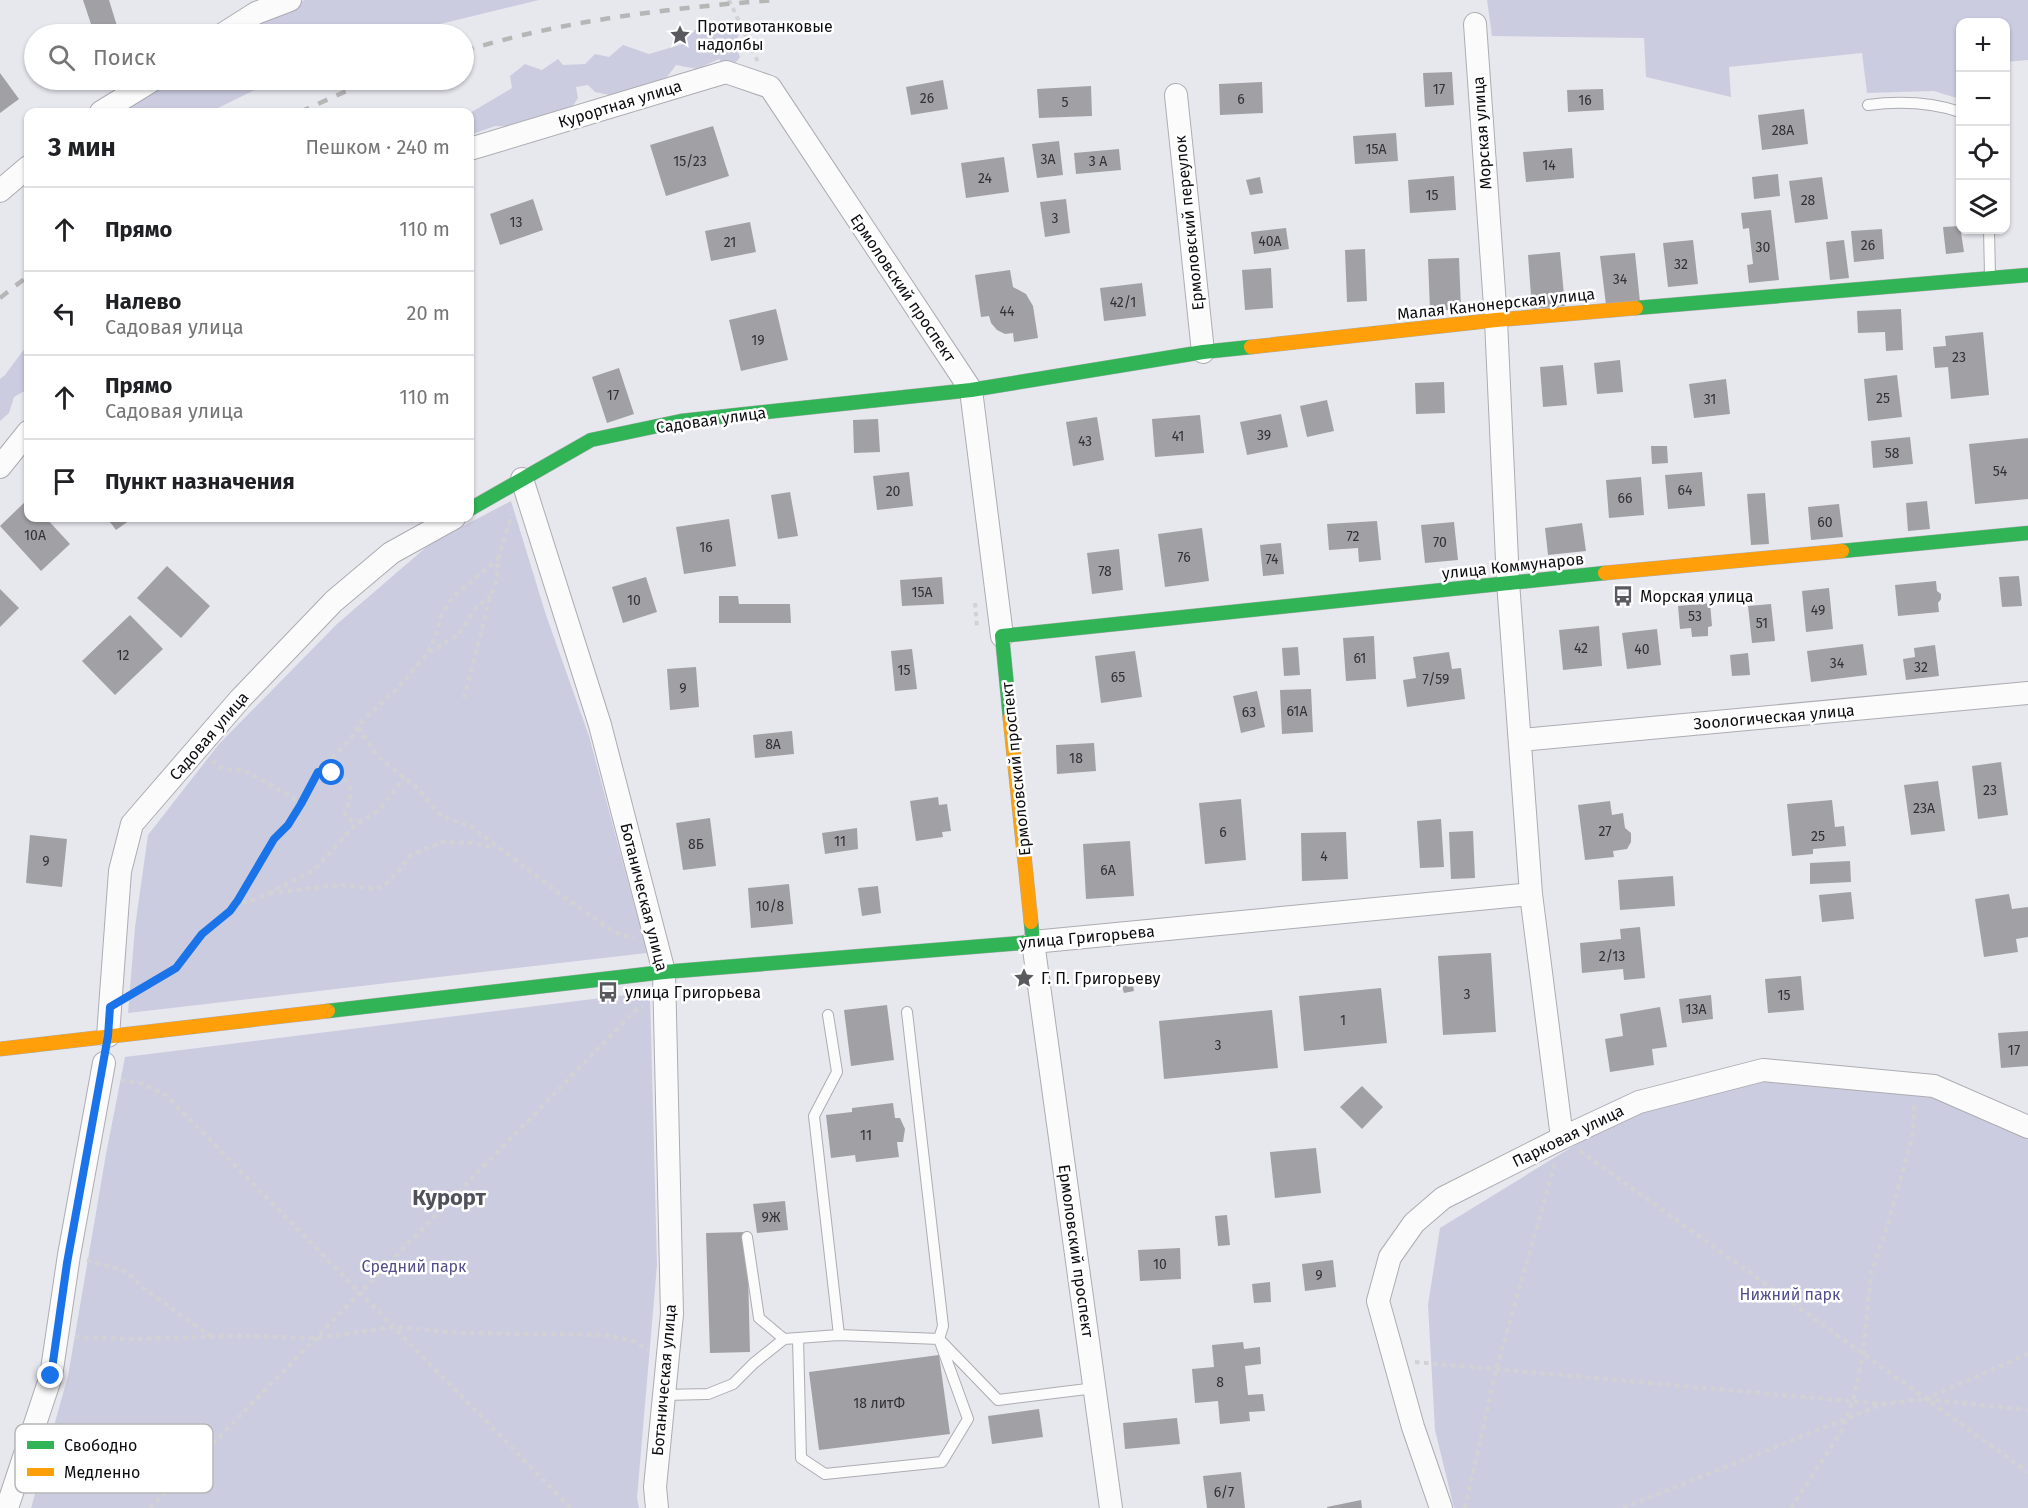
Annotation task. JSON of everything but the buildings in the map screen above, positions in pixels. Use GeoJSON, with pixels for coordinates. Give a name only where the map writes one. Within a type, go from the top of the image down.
{"type":"FeatureCollection","features":[{"type":"Feature","properties":{"kind":"street"},"geometry":{"type":"LineString","coordinates":[[239,24],[256,13],[290,0]]}},
{"type":"Feature","properties":{"kind":"street","name":"Морская улица"},"geometry":{"type":"LineString","coordinates":[[1475,24],[1496,320],[1508,582],[1531,894],[1562,1138]]}},
{"type":"Feature","properties":{"kind":"street","name":"Курортная улица"},"geometry":{"type":"LineString","coordinates":[[474,148],[726,72],[770,87]]}},
{"type":"Feature","properties":{"kind":"street","name":"Ермоловский проспект"},"geometry":{"type":"LineString","coordinates":[[770,87],[971,390],[1002,636],[1033,942],[1111,1508]]}},
{"type":"Feature","properties":{"kind":"street"},"geometry":{"type":"LineString","coordinates":[[108,108],[137,90]]}},
{"type":"Feature","properties":{"kind":"street","name":"Ермоловский переулок"},"geometry":{"type":"LineString","coordinates":[[1176,95],[1203,352]]}},
{"type":"Feature","properties":{"kind":"street"},"geometry":{"type":"LineString","coordinates":[[0,191],[24,170]]}},
{"type":"Feature","properties":{"kind":"street","name":"Малая Канонерская улица"},"geometry":{"type":"LineString","coordinates":[[971,390],[1203,352],[1496,320],[2028,275]]}},
{"type":"Feature","properties":{"kind":"street","name":"Садовая улица"},"geometry":{"type":"LineString","coordinates":[[474,507],[591,440],[681,421],[971,390]]}},
{"type":"Feature","properties":{"kind":"street"},"geometry":{"type":"LineString","coordinates":[[0,467],[24,437]]}},
{"type":"Feature","properties":{"kind":"street","name":"Ботаническая улица"},"geometry":{"type":"LineString","coordinates":[[522,479],[600,725],[664,972],[672,1314],[655,1487],[657,1508]]}},
{"type":"Feature","properties":{"kind":"street","name":"Садовая улица"},"geometry":{"type":"LineString","coordinates":[[108,1036],[120,871],[132,824],[240,699],[334,601],[391,553],[447,522]]}},
{"type":"Feature","properties":{"kind":"street","name":"улица Коммунаров"},"geometry":{"type":"LineString","coordinates":[[1002,636],[1508,582],[2028,532]]}},
{"type":"Feature","properties":{"kind":"street","name":"Зоологическая улица"},"geometry":{"type":"LineString","coordinates":[[1521,741],[2028,693]]}},
{"type":"Feature","properties":{"kind":"street","name":"улица Григорьева"},"geometry":{"type":"LineString","coordinates":[[0,1049],[664,972],[1033,942],[1531,894]]}},
{"type":"Feature","properties":{"kind":"street"},"geometry":{"type":"LineString","coordinates":[[35,1424],[51,1376],[69,1255],[103,1070]]}},
{"type":"Feature","properties":{"kind":"street","name":"Парковая улица"},"geometry":{"type":"LineString","coordinates":[[1441,1508],[1413,1427],[1378,1301],[1390,1257],[1414,1223],[1443,1198],[1639,1102],[1763,1070],[1934,1086],[2028,1127]]}},
{"type":"Feature","properties":{"kind":"street"},"geometry":{"type":"LineString","coordinates":[[7,1508],[15,1484]]}},
{"type":"Feature","properties":{"kind":"lane"},"geometry":{"type":"LineString","coordinates":[[1868,105],[1895,102],[1946,107],[1956,111]]}},
{"type":"Feature","properties":{"kind":"lane"},"geometry":{"type":"LineString","coordinates":[[1989,234],[1990,279]]}},
{"type":"Feature","properties":{"kind":"lane"},"geometry":{"type":"LineString","coordinates":[[798,1338],[801,1458],[825,1474],[942,1462],[968,1419],[939,1340],[943,1326],[907,1012]]}},
{"type":"Feature","properties":{"kind":"lane"},"geometry":{"type":"LineString","coordinates":[[828,1015],[837,1072],[814,1116],[839,1335]]}},
{"type":"Feature","properties":{"kind":"lane"},"geometry":{"type":"LineString","coordinates":[[103,1070],[108,1036]]}},
{"type":"Feature","properties":{"kind":"lane"},"geometry":{"type":"LineString","coordinates":[[747,1237],[759,1318],[784,1339]]}},
{"type":"Feature","properties":{"kind":"lane"},"geometry":{"type":"LineString","coordinates":[[664,1395],[708,1394],[733,1384],[754,1363],[784,1339],[839,1335],[939,1340],[999,1400],[1095,1388]]}},
{"type":"Feature","properties":{"kind":"path"},"geometry":{"type":"LineString","coordinates":[[729,0],[770,87]]}},
{"type":"Feature","properties":{"kind":"path"},"geometry":{"type":"LineString","coordinates":[[464,698],[497,580],[498,559],[512,513]]}},
{"type":"Feature","properties":{"kind":"path"},"geometry":{"type":"LineString","coordinates":[[110,1007],[176,968],[202,934],[233,906],[274,839],[288,825],[318,772],[349,740],[365,718],[396,690],[428,653],[442,613],[453,597],[498,559]]}},
{"type":"Feature","properties":{"kind":"path"},"geometry":{"type":"LineString","coordinates":[[428,653],[458,635],[476,608],[491,596]]}},
{"type":"Feature","properties":{"kind":"path"},"geometry":{"type":"LineString","coordinates":[[358,728],[378,757],[424,795],[441,816],[472,827],[608,928],[628,938],[656,940]]}},
{"type":"Feature","properties":{"kind":"path"},"geometry":{"type":"LineString","coordinates":[[236,770],[243,770],[301,804]]}},
{"type":"Feature","properties":{"kind":"path"},"geometry":{"type":"LineString","coordinates":[[318,772],[332,773],[350,786],[351,794],[345,816],[356,824]]}},
{"type":"Feature","properties":{"kind":"path"},"geometry":{"type":"LineString","coordinates":[[233,906],[270,893],[318,866],[356,824],[379,810],[404,778]]}},
{"type":"Feature","properties":{"kind":"path"},"geometry":{"type":"LineString","coordinates":[[270,893],[341,885],[376,889],[385,885],[411,855],[442,842],[471,843],[499,849]]}},
{"type":"Feature","properties":{"kind":"path"},"geometry":{"type":"LineString","coordinates":[[213,1443],[638,1009],[665,1000]]}},
{"type":"Feature","properties":{"kind":"path"},"geometry":{"type":"LineString","coordinates":[[103,1070],[166,1095],[571,1508]]}},
{"type":"Feature","properties":{"kind":"path"},"geometry":{"type":"LineString","coordinates":[[1791,1508],[1841,1432],[1853,1401],[1863,1355],[1871,1273],[1886,1231],[1913,1134],[1914,1084]]}},
{"type":"Feature","properties":{"kind":"path"},"geometry":{"type":"LineString","coordinates":[[1465,1508],[1497,1370],[1562,1138],[2028,1472]]}},
{"type":"Feature","properties":{"kind":"path"},"geometry":{"type":"LineString","coordinates":[[69,1255],[122,1270],[158,1300],[212,1338]]}},
{"type":"Feature","properties":{"kind":"path"},"geometry":{"type":"LineString","coordinates":[[57,1336],[134,1339],[231,1336],[316,1338],[394,1328],[461,1333],[605,1335],[634,1341],[667,1361]]}},
{"type":"Feature","properties":{"kind":"path"},"geometry":{"type":"LineString","coordinates":[[1924,1399],[2028,1354]]}},
{"type":"Feature","properties":{"kind":"path"},"geometry":{"type":"LineString","coordinates":[[1395,1361],[1883,1404],[1924,1399],[2028,1410]]}},
{"type":"Feature","properties":{"kind":"path"},"geometry":{"type":"LineString","coordinates":[[1623,1508],[1883,1404]]}},
{"type":"Feature","properties":{"kind":"path"},"geometry":{"type":"LineString","coordinates":[[150,1508],[165,1493]]}},
{"type":"Feature","properties":{"kind":"green space"},"geometry":{"type":"Polygon","coordinates":[[[305,0],[539,0],[440,24],[251,24],[305,0]]]}},
{"type":"Feature","properties":{"kind":"green space"},"geometry":{"type":"Polygon","coordinates":[[[1487,0],[2028,0],[2028,60],[2010,62],[2010,18],[1956,18],[1956,98],[1934,91],[1867,93],[1862,53],[1729,67],[1731,97],[1646,77],[1644,38],[1492,36],[1487,0]]]}},
{"type":"Feature","properties":{"kind":"green space"},"geometry":{"type":"Polygon","coordinates":[[[719,24],[731,24],[739,34],[735,45],[740,57],[734,65],[726,67],[719,59],[697,69],[676,65],[667,77],[619,97],[595,92],[588,85],[576,87],[578,98],[566,116],[522,127],[495,126],[474,134],[474,111],[512,88],[510,76],[525,64],[542,70],[558,59],[563,65],[585,64],[595,54],[609,57],[623,45],[649,54],[683,44],[687,32],[719,24]]]}},
{"type":"Feature","properties":{"kind":"green space"},"geometry":{"type":"Polygon","coordinates":[[[151,90],[255,90],[218,108],[123,108],[151,90]]]}},
{"type":"Feature","properties":{"kind":"green space"},"geometry":{"type":"Polygon","coordinates":[[[24,349],[24,391],[14,397],[9,413],[0,421],[0,379],[24,349]]]}},
{"type":"Feature","properties":{"kind":"green space"},"geometry":{"type":"Polygon","coordinates":[[[511,501],[546,615],[589,736],[647,953],[128,1013],[135,927],[148,835],[219,744],[337,624],[431,543],[511,501]]]}},
{"type":"Feature","properties":{"kind":"green space","name":"Средний парк"},"geometry":{"type":"Polygon","coordinates":[[[650,992],[657,1265],[637,1498],[639,1508],[31,1508],[35,1493],[213,1493],[213,1424],[55,1424],[68,1376],[125,1057],[650,992]]]}},
{"type":"Feature","properties":{"kind":"green space","name":"Нижний парк"},"geometry":{"type":"Polygon","coordinates":[[[1772,1077],[1926,1091],[2028,1133],[2028,1508],[1454,1508],[1435,1430],[1428,1305],[1440,1228],[1575,1145],[1642,1111],[1772,1077]]]}},
{"type":"Feature","properties":{"kind":"railway"},"geometry":{"type":"LineString","coordinates":[[474,48],[579,23],[657,11],[775,0]]}},
{"type":"Feature","properties":{"kind":"railway"},"geometry":{"type":"LineString","coordinates":[[309,108],[349,90]]}},
{"type":"Feature","properties":{"kind":"railway"},"geometry":{"type":"LineString","coordinates":[[0,298],[24,279]]}},
{"type":"Feature","properties":{"kind":"traffic: fast"},"geometry":{"type":"LineString","coordinates":[[1636,308],[2028,275]]}},
{"type":"Feature","properties":{"kind":"traffic: fast"},"geometry":{"type":"LineString","coordinates":[[474,507],[591,440],[681,421],[971,390],[1203,352],[1251,347]]}},
{"type":"Feature","properties":{"kind":"traffic: fast"},"geometry":{"type":"LineString","coordinates":[[1842,551],[2028,533]]}},
{"type":"Feature","properties":{"kind":"traffic: fast"},"geometry":{"type":"LineString","coordinates":[[1010,718],[1002,636],[1605,573]]}},
{"type":"Feature","properties":{"kind":"traffic: fast"},"geometry":{"type":"LineString","coordinates":[[328,1011],[664,972],[1033,942],[1031,922]]}},
{"type":"Feature","properties":{"kind":"traffic: slow"},"geometry":{"type":"LineString","coordinates":[[1251,347],[1496,320],[1636,308]]}},
{"type":"Feature","properties":{"kind":"traffic: slow"},"geometry":{"type":"LineString","coordinates":[[1605,573],[1842,551]]}},
{"type":"Feature","properties":{"kind":"traffic: slow"},"geometry":{"type":"LineString","coordinates":[[1010,718],[1031,922]]}},
{"type":"Feature","properties":{"kind":"traffic: slow"},"geometry":{"type":"LineString","coordinates":[[0,1049],[328,1011]]}},
{"type":"Feature","properties":{"kind":"place","name":"Противотанковые надолбы"},"geometry":{"type":"Point","coordinates":[680,35]}},
{"type":"Feature","properties":{"kind":"place","name":"Морская улица"},"geometry":{"type":"Point","coordinates":[1623,596]}},
{"type":"Feature","properties":{"kind":"place","name":"Г. П. Григорьеву"},"geometry":{"type":"Point","coordinates":[1024,978]}},
{"type":"Feature","properties":{"kind":"place","name":"улица Григорьева"},"geometry":{"type":"Point","coordinates":[608,992]}},
{"type":"Feature","properties":{"kind":"district","name":"Курорт"},"geometry":{"type":"Point","coordinates":[449,1197]}},
{"type":"Feature","properties":{"kind":"route"},"geometry":{"type":"LineString","coordinates":[[51,1376],[67,1263],[104,1063],[110,1007],[125,996],[176,968],[202,934],[230,911],[238,900],[274,839],[288,825],[318,772],[332,773]]}}]}
